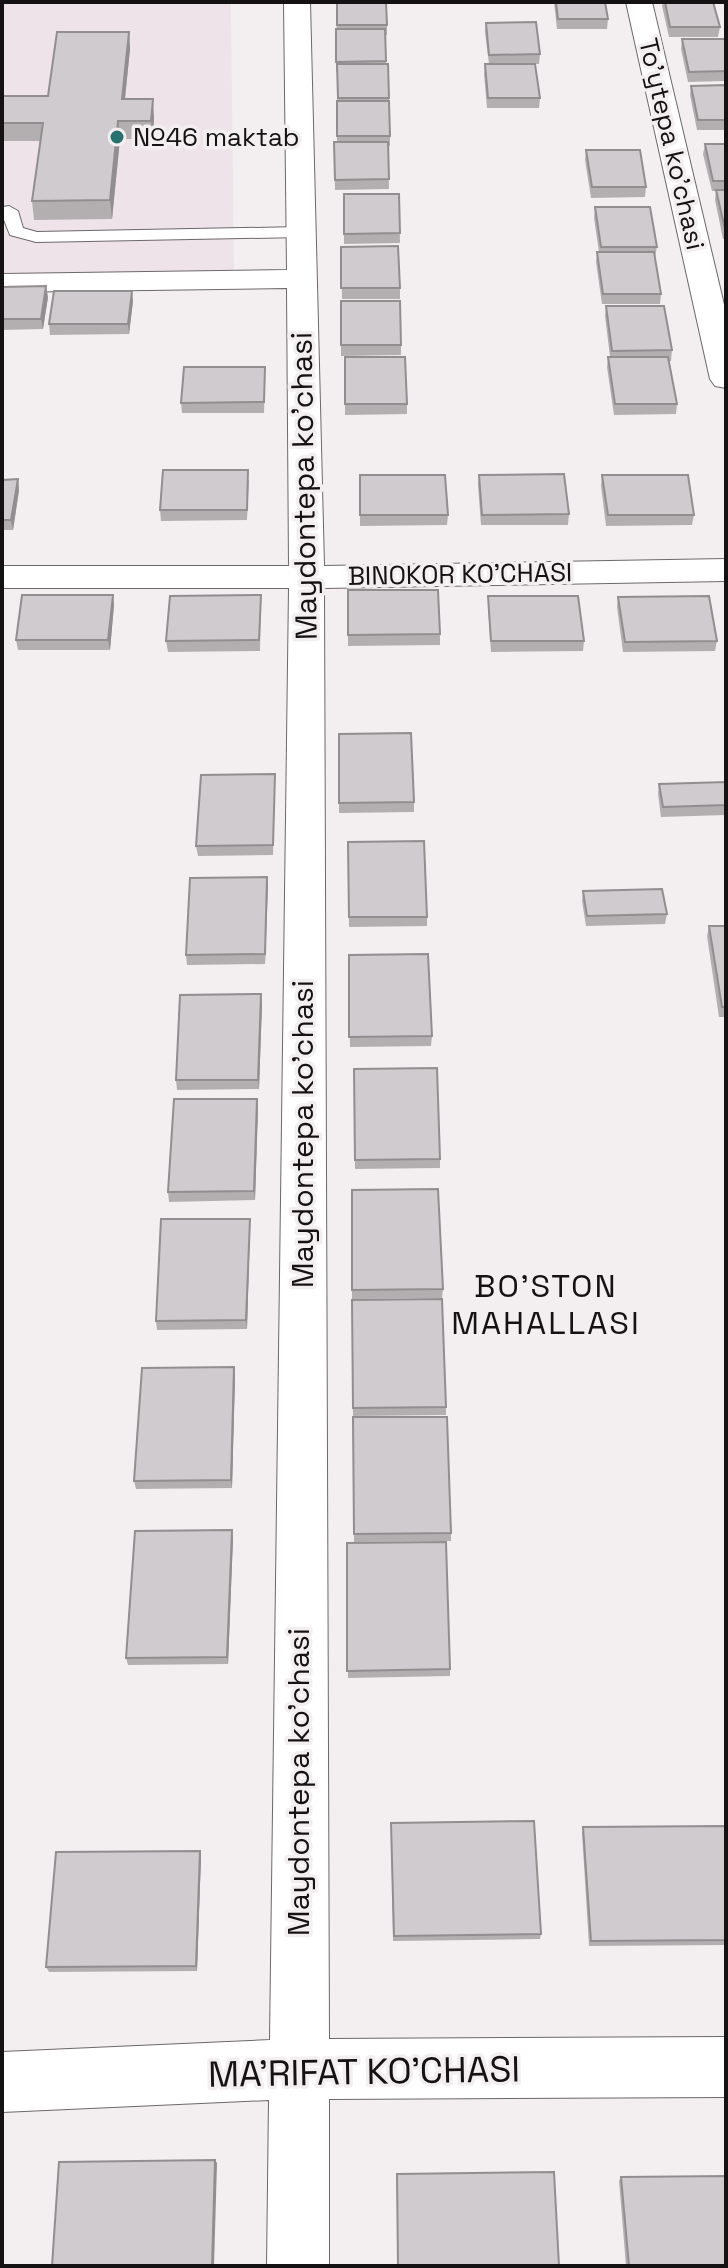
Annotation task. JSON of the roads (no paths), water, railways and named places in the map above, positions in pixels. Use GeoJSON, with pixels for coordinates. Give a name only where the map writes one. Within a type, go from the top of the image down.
{"type":"FeatureCollection","features":[{"type":"Feature","properties":{"kind":"street","name":"Maydontepa ko'chasi"},"geometry":{"type":"LineString","coordinates":[[297,2],[307,577],[298,2266]]}},
{"type":"Feature","properties":{"kind":"street","name":"To'ytepa ko'chasi"},"geometry":{"type":"LineString","coordinates":[[639,2],[726,379]]}},
{"type":"Feature","properties":{"kind":"street"},"geometry":{"type":"LineString","coordinates":[[2,283],[302,279]]}},
{"type":"Feature","properties":{"kind":"street","name":"BINOKOR KO'CHASI"},"geometry":{"type":"LineString","coordinates":[[2,577],[307,577],[726,570]]}},
{"type":"Feature","properties":{"kind":"street","name":"MA'RIFAT KO'CHASI"},"geometry":{"type":"LineString","coordinates":[[2,2082],[297,2069],[726,2067]]}},
{"type":"Feature","properties":{"kind":"lane"},"geometry":{"type":"LineString","coordinates":[[9,211],[16,231],[36,237],[301,232]]}},
{"type":"Feature","properties":{"kind":"place","name":"№46 maktab"},"geometry":{"type":"Point","coordinates":[117,137]}},
{"type":"Feature","properties":{"kind":"district","name":"BO'STON MAHALLASI"},"geometry":{"type":"Point","coordinates":[546,1304]}}]}
